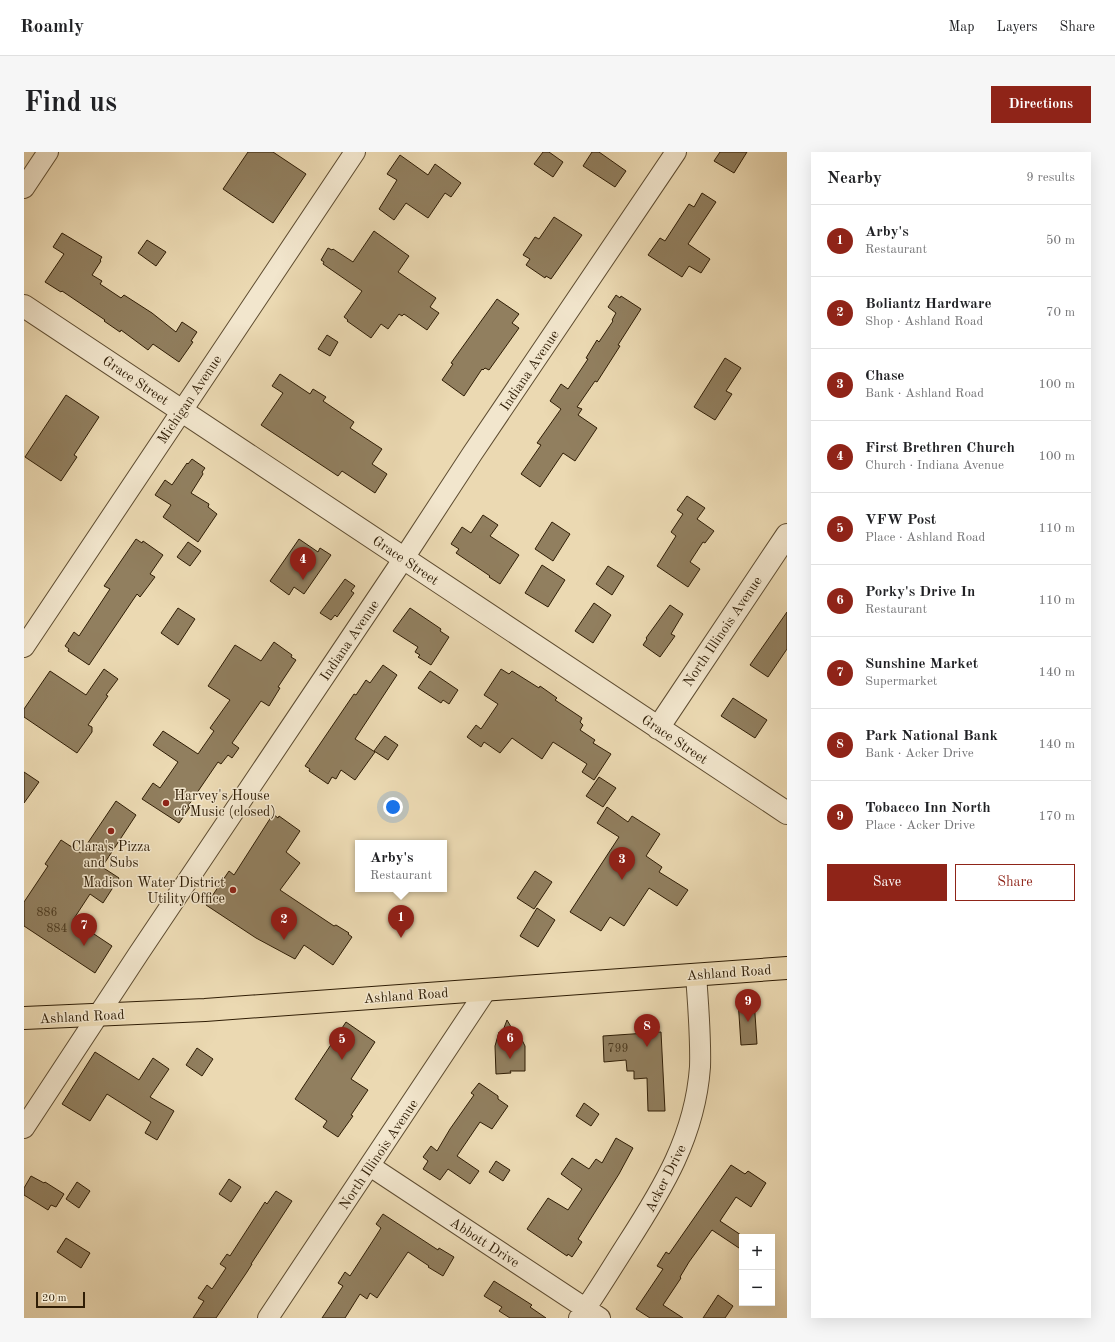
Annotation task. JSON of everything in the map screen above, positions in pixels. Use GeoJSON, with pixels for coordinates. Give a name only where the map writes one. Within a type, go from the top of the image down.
{"type":"FeatureCollection","features":[{"type":"Feature","properties":{"kind":"main road","name":"Ashland Road"},"geometry":{"type":"LineString","coordinates":[[24,1018],[229,1008],[787,968]]}},
{"type":"Feature","properties":{"kind":"street"},"geometry":{"type":"LineString","coordinates":[[24,188],[48,152]]}},
{"type":"Feature","properties":{"kind":"street","name":"Michigan Avenue"},"geometry":{"type":"LineString","coordinates":[[24,647],[355,152]]}},
{"type":"Feature","properties":{"kind":"street","name":"Indiana Avenue"},"geometry":{"type":"LineString","coordinates":[[24,1128],[472,454],[676,152]]}},
{"type":"Feature","properties":{"kind":"street","name":"Grace Street"},"geometry":{"type":"LineString","coordinates":[[24,306],[787,813]]}},
{"type":"Feature","properties":{"kind":"street","name":"North Illinois Avenue"},"geometry":{"type":"LineString","coordinates":[[658,728],[787,536]]}},
{"type":"Feature","properties":{"kind":"street","name":"Acker Drive"},"geometry":{"type":"LineString","coordinates":[[589,1315],[662,1189],[683,1145],[692,1117],[700,1068],[700,1033],[696,974]]}},
{"type":"Feature","properties":{"kind":"street","name":"North Illinois Avenue"},"geometry":{"type":"LineString","coordinates":[[268,1318],[487,989]]}},
{"type":"Feature","properties":{"kind":"street","name":"Abbott Drive"},"geometry":{"type":"LineString","coordinates":[[370,1166],[589,1315]]}},
{"type":"Feature","properties":{"kind":"building"},"geometry":{"type":"Polygon","coordinates":[[[248,152],[273,152],[306,174],[273,223],[223,189],[248,152]]]}},
{"type":"Feature","properties":{"kind":"building"},"geometry":{"type":"Polygon","coordinates":[[[543,152],[549,152],[563,162],[553,177],[534,164],[543,152]]]}},
{"type":"Feature","properties":{"kind":"building"},"geometry":{"type":"Polygon","coordinates":[[[592,152],[599,152],[626,171],[615,187],[583,166],[592,152]]]}},
{"type":"Feature","properties":{"kind":"building"},"geometry":{"type":"Polygon","coordinates":[[[720,152],[747,152],[734,173],[714,161],[720,152]]]}},
{"type":"Feature","properties":{"kind":"building"},"geometry":{"type":"Polygon","coordinates":[[[400,155],[428,175],[435,164],[461,183],[451,197],[445,193],[428,218],[406,203],[394,220],[379,209],[397,180],[387,174],[400,155]]]}},
{"type":"Feature","properties":{"kind":"building"},"geometry":{"type":"Polygon","coordinates":[[[702,193],[716,202],[688,244],[710,259],[701,273],[689,266],[682,277],[648,255],[660,238],[665,241],[689,204],[694,207],[702,193]]]}},
{"type":"Feature","properties":{"kind":"building"},"geometry":{"type":"Polygon","coordinates":[[[554,217],[582,235],[551,279],[546,276],[545,278],[526,265],[530,259],[523,255],[535,237],[539,239],[554,217]]]}},
{"type":"Feature","properties":{"kind":"building"},"geometry":{"type":"Polygon","coordinates":[[[374,231],[409,256],[398,272],[436,298],[430,307],[439,313],[427,330],[404,314],[402,316],[399,314],[388,329],[381,324],[371,338],[347,321],[348,320],[344,317],[362,291],[323,264],[324,262],[321,260],[328,248],[333,249],[353,262],[374,231]]]}},
{"type":"Feature","properties":{"kind":"building"},"geometry":{"type":"Polygon","coordinates":[[[62,233],[102,257],[92,275],[102,281],[100,284],[121,298],[124,295],[152,313],[176,332],[182,322],[197,332],[191,341],[193,342],[179,362],[153,344],[148,350],[121,330],[120,332],[62,291],[61,292],[45,282],[64,254],[53,247],[62,233]]]}},
{"type":"Feature","properties":{"kind":"building"},"geometry":{"type":"Polygon","coordinates":[[[147,240],[166,252],[156,266],[138,253],[147,240]]]}},
{"type":"Feature","properties":{"kind":"building"},"geometry":{"type":"Polygon","coordinates":[[[616,295],[620,298],[621,296],[641,309],[597,382],[595,381],[577,407],[582,409],[578,415],[597,428],[575,461],[563,453],[540,487],[521,474],[541,445],[537,443],[561,409],[550,401],[561,384],[568,389],[588,359],[586,358],[597,340],[599,342],[613,321],[612,320],[616,313],[608,307],[616,295]]]}},
{"type":"Feature","properties":{"kind":"building"},"geometry":{"type":"Polygon","coordinates":[[[497,299],[519,314],[512,323],[519,328],[489,370],[485,368],[483,370],[482,369],[464,396],[442,380],[453,364],[451,363],[497,299]]]}},
{"type":"Feature","properties":{"kind":"building"},"geometry":{"type":"Polygon","coordinates":[[[327,335],[338,342],[330,356],[318,349],[327,335]]]}},
{"type":"Feature","properties":{"kind":"building"},"geometry":{"type":"Polygon","coordinates":[[[725,358],[741,368],[726,391],[732,394],[715,420],[694,407],[725,358]]]}},
{"type":"Feature","properties":{"kind":"building"},"geometry":{"type":"Polygon","coordinates":[[[280,374],[310,394],[313,389],[326,397],[323,401],[354,422],[350,428],[382,449],[372,464],[387,474],[375,493],[342,471],[338,476],[261,425],[283,393],[272,386],[280,374]]]}},
{"type":"Feature","properties":{"kind":"building"},"geometry":{"type":"Polygon","coordinates":[[[66,395],[99,417],[74,455],[77,457],[61,481],[25,457],[66,395]]]}},
{"type":"Feature","properties":{"kind":"building"},"geometry":{"type":"Polygon","coordinates":[[[192,459],[205,468],[191,493],[209,504],[208,507],[217,514],[198,542],[163,517],[171,505],[155,495],[165,480],[172,485],[187,463],[188,464],[192,459]]]}},
{"type":"Feature","properties":{"kind":"building"},"geometry":{"type":"Polygon","coordinates":[[[687,496],[705,508],[697,519],[714,531],[705,543],[703,542],[690,562],[700,569],[688,587],[657,566],[676,536],[671,532],[683,514],[677,510],[687,496]]]}},
{"type":"Feature","properties":{"kind":"building"},"geometry":{"type":"Polygon","coordinates":[[[483,515],[498,525],[490,536],[519,555],[500,584],[456,553],[459,549],[451,544],[462,527],[471,533],[483,515]]]}},
{"type":"Feature","properties":{"kind":"building"},"geometry":{"type":"Polygon","coordinates":[[[552,522],[570,534],[553,561],[535,549],[552,522]]]}},
{"type":"Feature","properties":{"kind":"building"},"geometry":{"type":"Polygon","coordinates":[[[136,539],[142,543],[143,541],[163,555],[150,574],[155,577],[140,597],[137,594],[89,665],[68,651],[69,649],[65,646],[74,632],[79,636],[110,589],[104,586],[136,539]]]}},
{"type":"Feature","properties":{"kind":"building"},"geometry":{"type":"Polygon","coordinates":[[[299,539],[318,552],[320,548],[331,555],[304,594],[294,587],[289,595],[270,581],[299,539]]]}},
{"type":"Feature","properties":{"kind":"building"},"geometry":{"type":"Polygon","coordinates":[[[188,542],[201,551],[190,566],[177,557],[188,542]]]}},
{"type":"Feature","properties":{"kind":"building"},"geometry":{"type":"Polygon","coordinates":[[[542,565],[565,580],[548,607],[525,593],[542,565]]]}},
{"type":"Feature","properties":{"kind":"building"},"geometry":{"type":"Polygon","coordinates":[[[608,566],[624,576],[612,595],[596,584],[608,566]]]}},
{"type":"Feature","properties":{"kind":"building"},"geometry":{"type":"Polygon","coordinates":[[[345,579],[355,586],[351,591],[354,593],[337,617],[335,615],[331,620],[320,613],[345,579]]]}},
{"type":"Feature","properties":{"kind":"building"},"geometry":{"type":"Polygon","coordinates":[[[594,603],[611,615],[593,643],[575,631],[594,603]]]}},
{"type":"Feature","properties":{"kind":"building"},"geometry":{"type":"Polygon","coordinates":[[[670,605],[683,614],[671,634],[675,636],[660,657],[643,645],[647,639],[646,638],[670,605]]]}},
{"type":"Feature","properties":{"kind":"building"},"geometry":{"type":"Polygon","coordinates":[[[178,608],[195,619],[178,645],[161,633],[178,608]]]}},
{"type":"Feature","properties":{"kind":"building"},"geometry":{"type":"Polygon","coordinates":[[[410,608],[441,629],[440,631],[449,637],[431,665],[418,657],[420,655],[415,652],[418,647],[393,631],[410,608]]]}},
{"type":"Feature","properties":{"kind":"building"},"geometry":{"type":"Polygon","coordinates":[[[787,612],[787,649],[768,677],[750,665],[787,612]]]}},
{"type":"Feature","properties":{"kind":"building"},"geometry":{"type":"Polygon","coordinates":[[[274,642],[292,655],[291,657],[296,660],[278,687],[280,688],[269,706],[261,701],[232,743],[239,748],[232,758],[228,755],[221,764],[218,762],[188,806],[190,807],[179,823],[142,799],[153,783],[160,788],[178,762],[153,745],[163,731],[198,754],[214,731],[210,728],[230,700],[208,686],[235,645],[261,661],[274,642]]]}},
{"type":"Feature","properties":{"kind":"building"},"geometry":{"type":"Polygon","coordinates":[[[383,665],[397,675],[355,739],[375,752],[355,780],[341,770],[336,779],[332,777],[328,784],[309,771],[310,769],[305,766],[354,694],[356,695],[366,680],[370,683],[383,665]]]}},
{"type":"Feature","properties":{"kind":"building"},"geometry":{"type":"Polygon","coordinates":[[[104,669],[118,679],[106,695],[108,696],[88,725],[92,727],[92,732],[77,753],[24,717],[24,709],[50,671],[86,695],[104,669]]]}},
{"type":"Feature","properties":{"kind":"building"},"geometry":{"type":"Polygon","coordinates":[[[501,669],[509,674],[512,671],[539,688],[540,686],[557,698],[555,700],[582,718],[580,722],[583,725],[580,730],[595,740],[593,743],[611,754],[594,780],[582,772],[587,764],[553,742],[542,759],[512,738],[500,753],[484,742],[481,747],[467,737],[476,725],[481,729],[498,704],[484,695],[501,669]]]}},
{"type":"Feature","properties":{"kind":"building"},"geometry":{"type":"Polygon","coordinates":[[[430,671],[458,690],[449,704],[443,700],[441,703],[418,688],[430,671]]]}},
{"type":"Feature","properties":{"kind":"building"},"geometry":{"type":"Polygon","coordinates":[[[733,698],[767,720],[755,738],[721,716],[733,698]]]}},
{"type":"Feature","properties":{"kind":"building"},"geometry":{"type":"Polygon","coordinates":[[[385,736],[398,745],[388,760],[374,751],[385,736]]]}},
{"type":"Feature","properties":{"kind":"building"},"geometry":{"type":"Polygon","coordinates":[[[24,772],[39,782],[24,803],[24,772]]]}},
{"type":"Feature","properties":{"kind":"building"},"geometry":{"type":"Polygon","coordinates":[[[599,777],[616,788],[603,807],[586,796],[599,777]]]}},
{"type":"Feature","properties":{"kind":"building"},"geometry":{"type":"Polygon","coordinates":[[[116,801],[136,815],[102,867],[119,878],[103,903],[90,894],[73,920],[112,946],[95,973],[24,926],[24,902],[48,866],[45,864],[61,840],[81,853],[116,801]]]}},
{"type":"Feature","properties":{"kind":"building"},"geometry":{"type":"Polygon","coordinates":[[[607,807],[628,822],[632,816],[660,834],[646,856],[662,867],[659,872],[688,890],[677,906],[649,888],[624,926],[610,917],[601,931],[570,912],[619,837],[597,823],[607,807]]]}},
{"type":"Feature","properties":{"kind":"building"},"geometry":{"type":"Polygon","coordinates":[[[273,814],[278,818],[279,816],[300,831],[286,852],[300,863],[280,890],[334,926],[336,925],[349,933],[348,934],[352,937],[333,965],[304,945],[295,959],[256,938],[206,905],[229,871],[234,875],[273,814]]]}},
{"type":"Feature","properties":{"kind":"building"},"geometry":{"type":"Polygon","coordinates":[[[535,871],[552,882],[534,909],[517,898],[535,871]]]}},
{"type":"Feature","properties":{"kind":"building"},"geometry":{"type":"Polygon","coordinates":[[[537,908],[555,920],[538,947],[520,936],[537,908]]]}},
{"type":"Feature","properties":{"kind":"building"},"geometry":{"type":"Polygon","coordinates":[[[754,999],[757,1044],[741,1045],[738,1000],[754,999]]]}},
{"type":"Feature","properties":{"kind":"building"},"geometry":{"type":"Polygon","coordinates":[[[507,1020],[514,1032],[518,1032],[525,1046],[525,1071],[510,1071],[511,1073],[496,1074],[495,1046],[499,1032],[502,1033],[507,1020]]]}},
{"type":"Feature","properties":{"kind":"building"},"geometry":{"type":"Polygon","coordinates":[[[346,1022],[375,1042],[351,1079],[368,1090],[351,1115],[353,1116],[338,1137],[323,1127],[327,1121],[295,1099],[346,1022]]]}},
{"type":"Feature","properties":{"kind":"building"},"geometry":{"type":"Polygon","coordinates":[[[661,1032],[665,1111],[648,1111],[647,1078],[634,1079],[634,1071],[627,1071],[626,1060],[604,1062],[603,1036],[661,1032]]]}},
{"type":"Feature","properties":{"kind":"building"},"geometry":{"type":"Polygon","coordinates":[[[197,1048],[213,1059],[202,1076],[186,1065],[197,1048]]]}},
{"type":"Feature","properties":{"kind":"building"},"geometry":{"type":"Polygon","coordinates":[[[95,1052],[139,1080],[153,1058],[169,1069],[150,1097],[174,1111],[157,1140],[145,1133],[151,1122],[107,1094],[90,1121],[62,1104],[95,1052]]]}},
{"type":"Feature","properties":{"kind":"building"},"geometry":{"type":"Polygon","coordinates":[[[479,1083],[498,1096],[498,1099],[508,1106],[492,1129],[480,1122],[457,1156],[479,1171],[470,1184],[448,1169],[440,1180],[423,1169],[428,1161],[423,1157],[431,1146],[437,1151],[450,1129],[474,1095],[471,1093],[479,1083]]]}},
{"type":"Feature","properties":{"kind":"building"},"geometry":{"type":"Polygon","coordinates":[[[584,1103],[599,1114],[591,1126],[576,1116],[584,1103]]]}},
{"type":"Feature","properties":{"kind":"building"},"geometry":{"type":"Polygon","coordinates":[[[616,1138],[633,1148],[619,1174],[578,1239],[582,1242],[572,1257],[568,1254],[567,1256],[527,1229],[548,1198],[568,1210],[582,1189],[561,1174],[572,1158],[589,1169],[596,1159],[602,1163],[616,1138]]]}},
{"type":"Feature","properties":{"kind":"building"},"geometry":{"type":"Polygon","coordinates":[[[496,1161],[510,1170],[503,1181],[489,1172],[496,1161]]]}},
{"type":"Feature","properties":{"kind":"building"},"geometry":{"type":"Polygon","coordinates":[[[731,1165],[745,1174],[748,1171],[766,1183],[751,1207],[736,1197],[720,1221],[740,1234],[739,1248],[712,1230],[689,1262],[680,1277],[681,1278],[663,1305],[683,1318],[650,1318],[636,1309],[663,1269],[657,1266],[666,1252],[669,1254],[731,1165]]]}},
{"type":"Feature","properties":{"kind":"building"},"geometry":{"type":"Polygon","coordinates":[[[31,1176],[44,1183],[45,1182],[64,1194],[56,1207],[51,1205],[48,1210],[24,1195],[24,1188],[31,1176]]]}},
{"type":"Feature","properties":{"kind":"building"},"geometry":{"type":"Polygon","coordinates":[[[229,1179],[241,1187],[231,1202],[219,1194],[229,1179]]]}},
{"type":"Feature","properties":{"kind":"building"},"geometry":{"type":"Polygon","coordinates":[[[77,1182],[90,1191],[79,1208],[66,1199],[77,1182]]]}},
{"type":"Feature","properties":{"kind":"building"},"geometry":{"type":"Polygon","coordinates":[[[276,1191],[292,1201],[247,1272],[216,1318],[193,1318],[204,1301],[198,1298],[207,1285],[212,1289],[226,1268],[220,1264],[227,1254],[230,1256],[265,1202],[267,1204],[276,1191]]]}},
{"type":"Feature","properties":{"kind":"building"},"geometry":{"type":"Polygon","coordinates":[[[383,1214],[438,1250],[439,1248],[454,1257],[443,1276],[408,1252],[377,1298],[370,1293],[367,1299],[360,1294],[345,1318],[322,1318],[343,1286],[338,1283],[345,1272],[350,1276],[381,1228],[376,1224],[383,1214]]]}},
{"type":"Feature","properties":{"kind":"building"},"geometry":{"type":"Polygon","coordinates":[[[66,1238],[90,1253],[81,1268],[57,1252],[66,1238]]]}},
{"type":"Feature","properties":{"kind":"building"},"geometry":{"type":"Polygon","coordinates":[[[494,1281],[532,1305],[530,1307],[546,1318],[510,1318],[499,1311],[502,1307],[484,1296],[494,1281]]]}},
{"type":"Feature","properties":{"kind":"building"},"geometry":{"type":"Polygon","coordinates":[[[718,1295],[733,1306],[725,1318],[703,1318],[718,1295]]]}},
{"type":"Feature","properties":{"kind":"place","name":"First Brethren Church"},"geometry":{"type":"Point","coordinates":[303,580]}},
{"type":"Feature","properties":{"kind":"place","name":"Harvey's House of Music (closed)"},"geometry":{"type":"Point","coordinates":[166,803]}},
{"type":"Feature","properties":{"kind":"place","name":"Clara's Pizza and Subs"},"geometry":{"type":"Point","coordinates":[111,831]}},
{"type":"Feature","properties":{"kind":"place","name":"Chase"},"geometry":{"type":"Point","coordinates":[622,880]}},
{"type":"Feature","properties":{"kind":"place","name":"Madison Water District Utility Office"},"geometry":{"type":"Point","coordinates":[233,890]}},
{"type":"Feature","properties":{"kind":"place","name":"Arby's"},"geometry":{"type":"Point","coordinates":[401,938]}},
{"type":"Feature","properties":{"kind":"place","name":"Boliantz Hardware"},"geometry":{"type":"Point","coordinates":[284,940]}},
{"type":"Feature","properties":{"kind":"place","name":"Sunshine Market"},"geometry":{"type":"Point","coordinates":[84,946]}},
{"type":"Feature","properties":{"kind":"place","name":"Tobacco Inn North"},"geometry":{"type":"Point","coordinates":[748,1022]}},
{"type":"Feature","properties":{"kind":"place","name":"Park National Bank"},"geometry":{"type":"Point","coordinates":[647,1047]}},
{"type":"Feature","properties":{"kind":"place","name":"Porky's Drive In"},"geometry":{"type":"Point","coordinates":[510,1059]}},
{"type":"Feature","properties":{"kind":"place","name":"VFW Post"},"geometry":{"type":"Point","coordinates":[342,1060]}}]}
